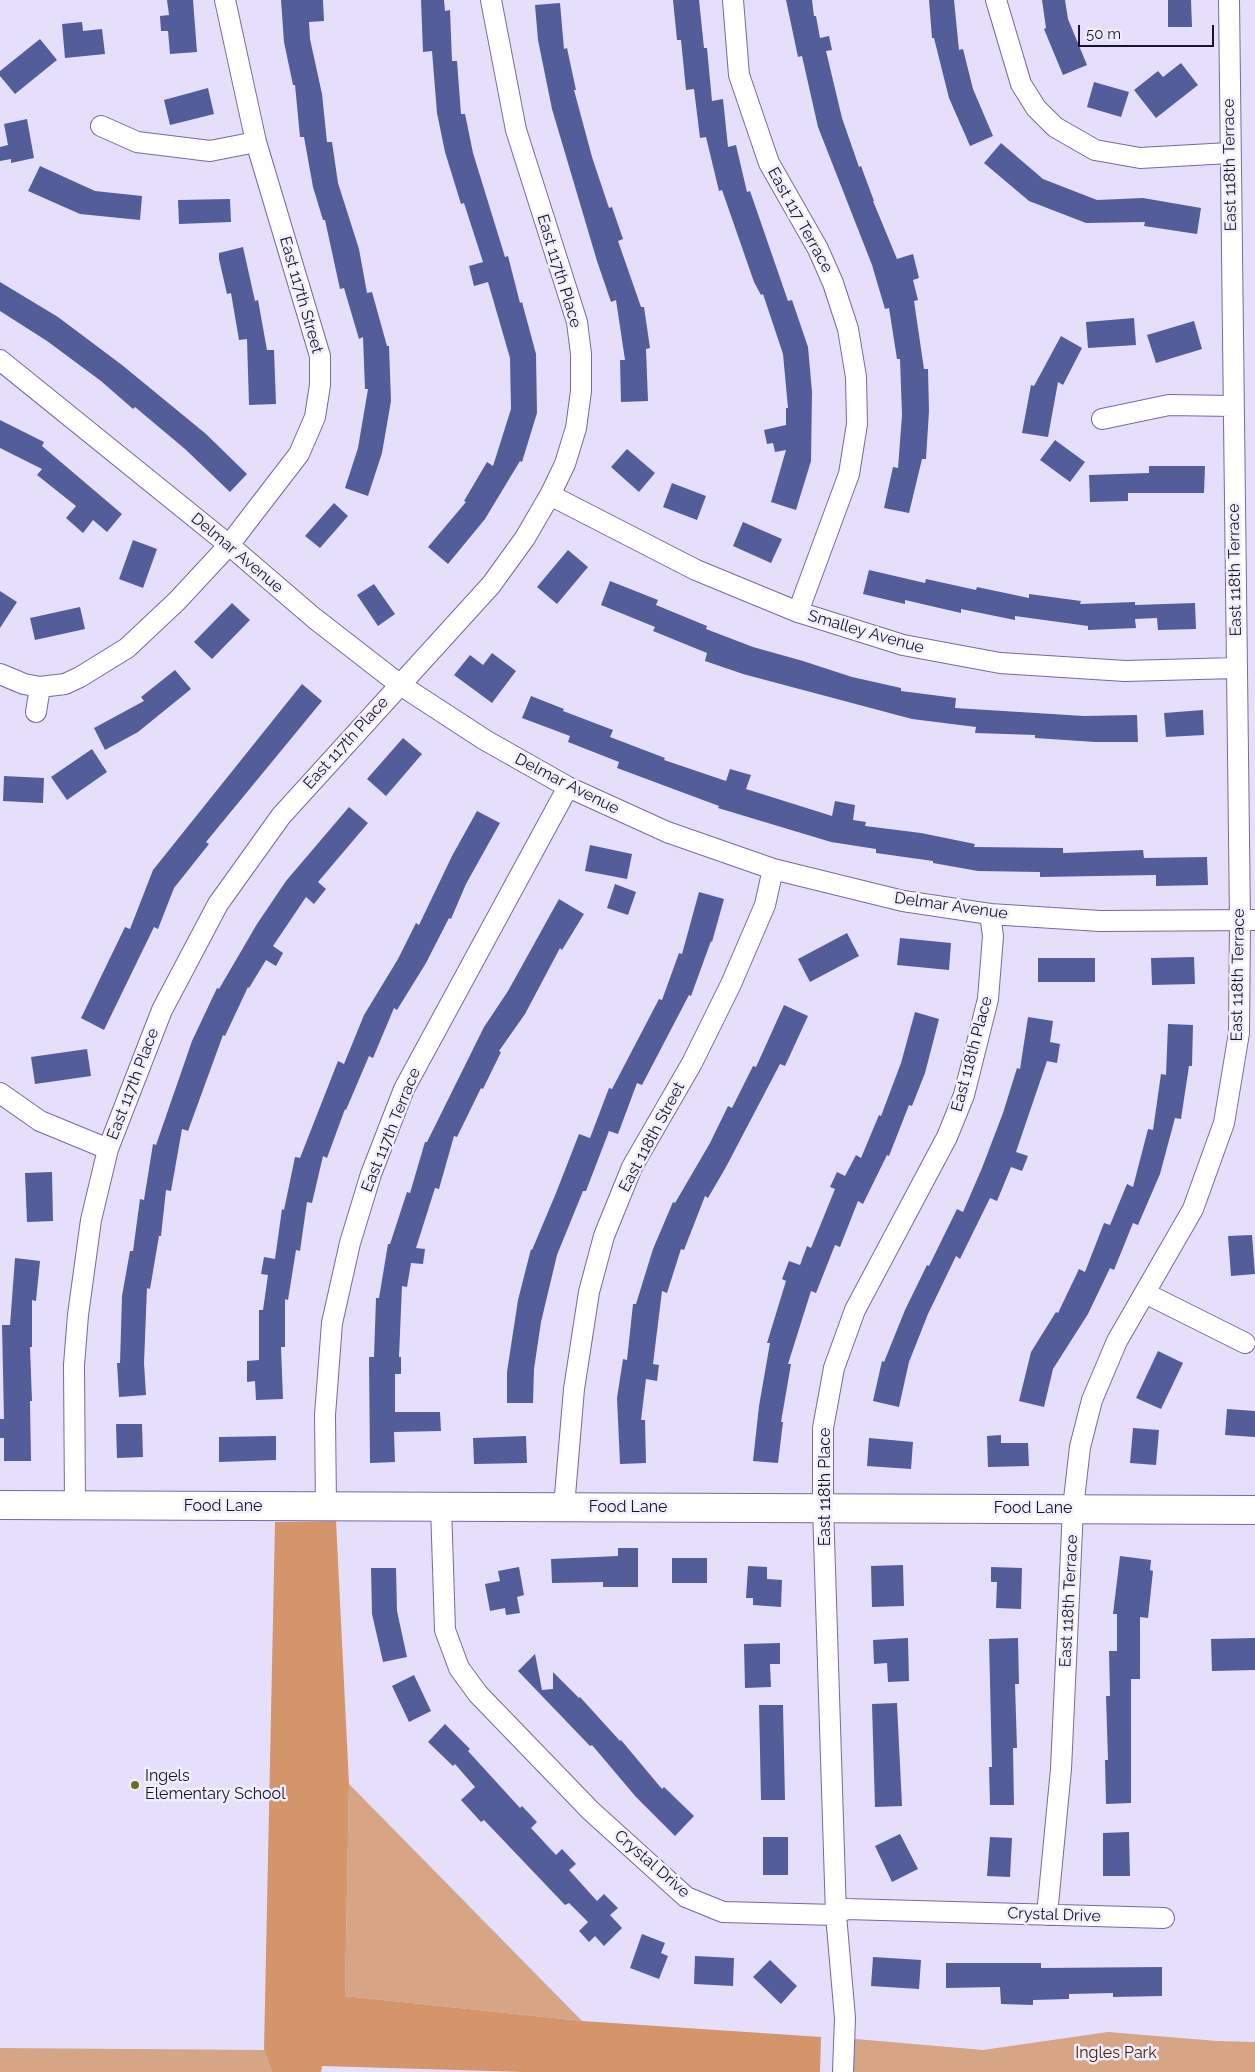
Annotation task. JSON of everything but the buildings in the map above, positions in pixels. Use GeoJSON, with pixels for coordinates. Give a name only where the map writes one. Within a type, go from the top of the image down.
{"type":"FeatureCollection","features":[{"type":"Feature","properties":{"kind":"street","name":"East 117th Street"},"geometry":{"type":"LineString","coordinates":[[40,687],[65,684],[127,648],[177,601],[229,545],[299,454],[315,417],[320,385],[320,356],[256,142],[225,0]]}},
{"type":"Feature","properties":{"kind":"street","name":"East 117th Place"},"geometry":{"type":"LineString","coordinates":[[75,1506],[74,1365],[78,1315],[90,1220],[108,1149],[162,1010],[218,904],[281,816],[491,585],[525,538],[550,496],[566,464],[576,428],[581,391],[581,354],[576,322],[516,130],[491,0]]}},
{"type":"Feature","properties":{"kind":"street","name":"East 117 Terrace"},"geometry":{"type":"LineString","coordinates":[[733,0],[739,75],[769,163],[818,250],[834,283],[848,329],[856,377],[857,424],[849,474],[798,612]]}},
{"type":"Feature","properties":{"kind":"street"},"geometry":{"type":"LineString","coordinates":[[996,0],[1021,84],[1036,108],[1055,128],[1095,150],[1140,158],[1230,153]]}},
{"type":"Feature","properties":{"kind":"street","name":"East 118th Terrace"},"geometry":{"type":"LineString","coordinates":[[1047,1915],[1061,1769],[1073,1508],[1080,1447],[1092,1400],[1117,1341],[1194,1209],[1224,1123],[1240,1033],[1248,920],[1236,668],[1229,0]]}},
{"type":"Feature","properties":{"kind":"street"},"geometry":{"type":"LineString","coordinates":[[101,126],[137,142],[210,151],[256,142]]}},
{"type":"Feature","properties":{"kind":"street","name":"Delmar Avenue"},"geometry":{"type":"LineString","coordinates":[[0,360],[229,545],[314,618],[399,684],[485,740],[568,787],[667,832],[773,870],[903,901],[990,914],[1100,921],[1248,920]]}},
{"type":"Feature","properties":{"kind":"street"},"geometry":{"type":"LineString","coordinates":[[1102,419],[1169,406],[1232,406]]}},
{"type":"Feature","properties":{"kind":"street","name":"Smalley Avenue"},"geometry":{"type":"LineString","coordinates":[[550,496],[696,570],[798,612],[903,645],[1000,663],[1125,671],[1236,668]]}},
{"type":"Feature","properties":{"kind":"street"},"geometry":{"type":"LineString","coordinates":[[0,674],[24,684],[40,687],[36,712]]}},
{"type":"Feature","properties":{"kind":"street","name":"East 117th Terrace"},"geometry":{"type":"LineString","coordinates":[[326,1506],[325,1414],[332,1323],[350,1244],[371,1174],[404,1089],[568,787]]}},
{"type":"Feature","properties":{"kind":"street","name":"East 118th Street"},"geometry":{"type":"LineString","coordinates":[[564,1507],[574,1389],[590,1292],[604,1236],[632,1167],[692,1063],[731,984],[765,904],[773,870]]}},
{"type":"Feature","properties":{"kind":"street","name":"East 118th Place"},"geometry":{"type":"LineString","coordinates":[[836,1915],[823,1507],[823,1428],[834,1368],[854,1310],[947,1137],[964,1095],[988,999],[993,936],[990,914]]}},
{"type":"Feature","properties":{"kind":"street"},"geometry":{"type":"LineString","coordinates":[[0,1093],[40,1121],[108,1149]]}},
{"type":"Feature","properties":{"kind":"street"},"geometry":{"type":"LineString","coordinates":[[1145,1293],[1245,1343]]}},
{"type":"Feature","properties":{"kind":"street","name":"Food Lane"},"geometry":{"type":"LineString","coordinates":[[0,1505],[1255,1510]]}},
{"type":"Feature","properties":{"kind":"street","name":"Crystal Drive"},"geometry":{"type":"LineString","coordinates":[[441,1506],[445,1630],[459,1668],[485,1701],[591,1811],[686,1897],[723,1912],[836,1915],[846,1909],[1164,1918]]}},
{"type":"Feature","properties":{"kind":"street"},"geometry":{"type":"LineString","coordinates":[[836,1915],[845,2018],[844,2072]]}},
{"type":"Feature","properties":{"kind":"green space"},"geometry":{"type":"Polygon","coordinates":[[[349,1784],[582,2021],[345,1996],[349,1784]]]}},
{"type":"Feature","properties":{"kind":"green space","name":"Ingles Park"},"geometry":{"type":"Polygon","coordinates":[[[1108,2032],[1217,2041],[1255,2042],[1255,2072],[843,2072],[844,2038],[983,2050],[1108,2032]]]}},
{"type":"Feature","properties":{"kind":"green space"},"geometry":{"type":"Polygon","coordinates":[[[0,2048],[264,2050],[272,2072],[0,2072],[0,2048]]]}},
{"type":"Feature","properties":{"kind":"shaded area"},"geometry":{"type":"Polygon","coordinates":[[[336,1521],[349,1784],[345,1996],[582,2021],[821,2037],[820,2072],[524,2072],[322,2066],[321,2072],[272,2072],[264,2050],[275,1522],[336,1521]]]}},
{"type":"Feature","properties":{"kind":"place","name":"Ingels Elementary School"},"geometry":{"type":"Point","coordinates":[135,1785]}}]}
